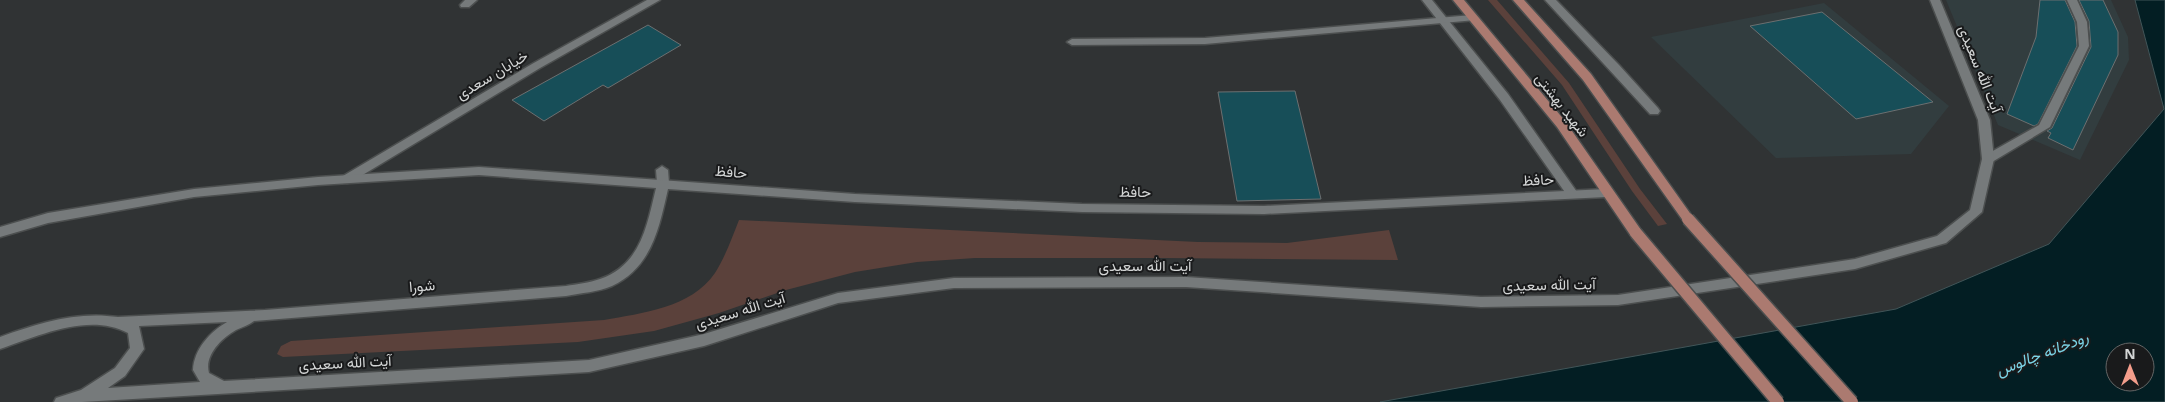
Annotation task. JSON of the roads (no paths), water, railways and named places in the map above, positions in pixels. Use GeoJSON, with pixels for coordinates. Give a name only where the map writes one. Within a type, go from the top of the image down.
{"type":"FeatureCollection","features":[{"type":"Feature","properties":{"kind":"main road","name":"شهید بهشتی"},"geometry":{"type":"LineString","coordinates":[[1458,0],[1560,124],[1606,193],[1636,233],[1778,402]]}},
{"type":"Feature","properties":{"kind":"main road"},"geometry":{"type":"LineString","coordinates":[[1518,0],[1587,78],[1688,219],[1852,402]]}},
{"type":"Feature","properties":{"kind":"street","name":"خیابان سعدی"},"geometry":{"type":"LineString","coordinates":[[347,179],[536,66],[655,0]]}},
{"type":"Feature","properties":{"kind":"street"},"geometry":{"type":"LineString","coordinates":[[1427,0],[1504,97],[1573,195]]}},
{"type":"Feature","properties":{"kind":"street"},"geometry":{"type":"LineString","coordinates":[[1550,0],[1615,66],[1654,111]]}},
{"type":"Feature","properties":{"kind":"street","name":"آیت الله سعیدی"},"geometry":{"type":"LineString","coordinates":[[85,395],[589,366],[704,340],[838,298],[954,283],[1186,282],[1481,302],[1618,300],[1855,264],[1941,240],[1976,212],[1988,159],[1984,120],[1935,0]]}},
{"type":"Feature","properties":{"kind":"street"},"geometry":{"type":"LineString","coordinates":[[1988,159],[2044,127],[2084,46],[2082,22],[2072,0]]}},
{"type":"Feature","properties":{"kind":"street"},"geometry":{"type":"LineString","coordinates":[[1072,42],[1205,41],[1472,18]]}},
{"type":"Feature","properties":{"kind":"street"},"geometry":{"type":"LineString","coordinates":[[0,232],[48,218],[194,193],[347,179],[479,171],[662,177]]}},
{"type":"Feature","properties":{"kind":"street","name":"حافظ"},"geometry":{"type":"LineString","coordinates":[[662,177],[865,198],[1082,208],[1264,210],[1606,193]]}},
{"type":"Feature","properties":{"kind":"street","name":"شورا"},"geometry":{"type":"LineString","coordinates":[[36,329],[84,321],[118,322],[265,315],[566,290],[606,282],[633,265],[649,242],[662,177]]}},
{"type":"Feature","properties":{"kind":"street"},"geometry":{"type":"LineString","coordinates":[[224,386],[211,383],[203,376],[199,368],[202,356],[209,345],[220,334],[249,318],[265,315]]}},
{"type":"Feature","properties":{"kind":"street"},"geometry":{"type":"LineString","coordinates":[[61,402],[85,395],[120,372],[137,349],[134,330],[118,322]]}},
{"type":"Feature","properties":{"kind":"street"},"geometry":{"type":"LineString","coordinates":[[0,338],[36,329]]}},
{"type":"Feature","properties":{"kind":"street"},"geometry":{"type":"LineString","coordinates":[[0,343],[36,329]]}},
{"type":"Feature","properties":{"kind":"water","name":"رودخانه چالوس"},"geometry":{"type":"Polygon","coordinates":[[[2135,0],[2165,0],[2165,402],[1380,402],[1896,309],[2049,244],[2164,109],[2135,0]]]}}]}
